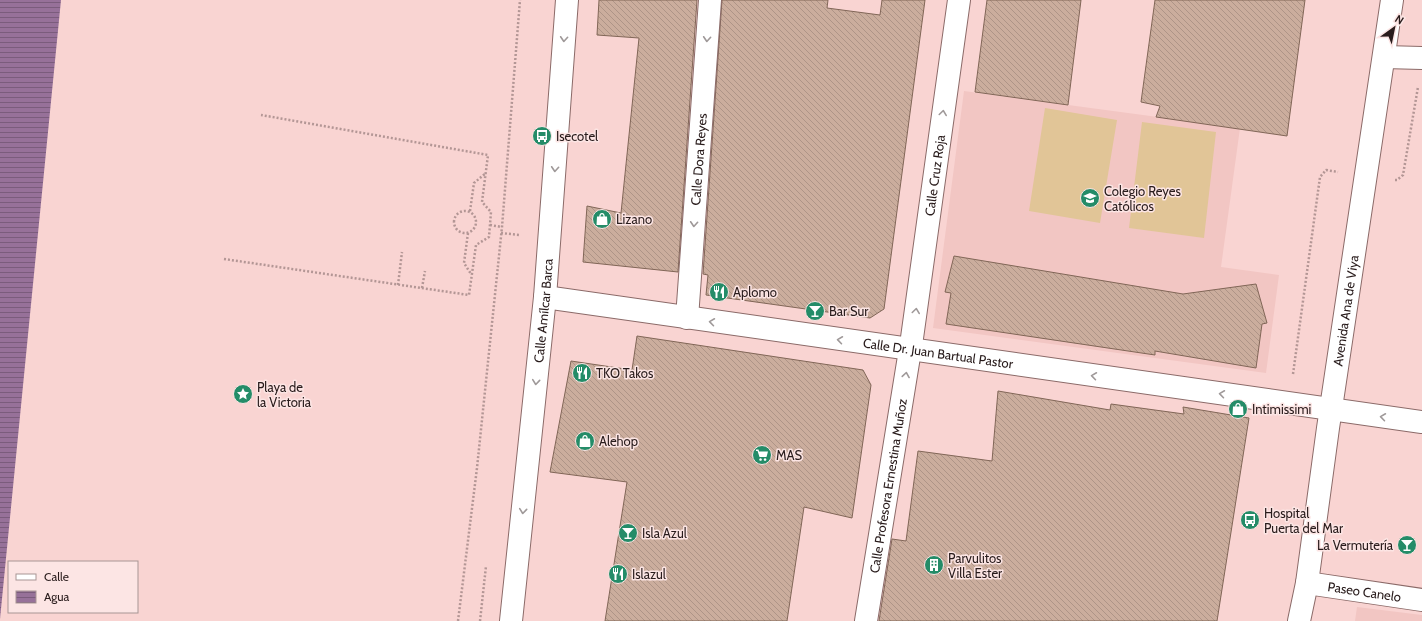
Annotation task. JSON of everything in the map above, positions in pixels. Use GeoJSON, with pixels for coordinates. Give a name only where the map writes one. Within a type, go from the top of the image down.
{"type":"FeatureCollection","features":[{"type":"Feature","properties":{"kind":"street","name":"Calle Amílcar Barca"},"geometry":{"type":"LineString","coordinates":[[511,621],[545,297],[567,0]]}},
{"type":"Feature","properties":{"kind":"street","name":"Calle Dora Reyes"},"geometry":{"type":"LineString","coordinates":[[687,318],[710,0]]}},
{"type":"Feature","properties":{"kind":"street","name":"Calle Cruz Roja"},"geometry":{"type":"LineString","coordinates":[[910,350],[959,0]]}},
{"type":"Feature","properties":{"kind":"street","name":"Avenida Ana de Viya"},"geometry":{"type":"LineString","coordinates":[[1300,621],[1307,583],[1330,410],[1392,0]]}},
{"type":"Feature","properties":{"kind":"street"},"geometry":{"type":"LineString","coordinates":[[1384,57],[1422,58]]}},
{"type":"Feature","properties":{"kind":"street","name":"Calle Dr. Juan Bartual Pastor"},"geometry":{"type":"LineString","coordinates":[[545,297],[1422,422]]}},
{"type":"Feature","properties":{"kind":"street","name":"Calle Profesora Ernestina Muñoz"},"geometry":{"type":"LineString","coordinates":[[866,621],[910,350]]}},
{"type":"Feature","properties":{"kind":"street","name":"Paseo Canelo"},"geometry":{"type":"LineString","coordinates":[[1307,583],[1422,600]]}},
{"type":"Feature","properties":{"kind":"path"},"geometry":{"type":"LineString","coordinates":[[458,621],[477,468],[502,226],[520,0]]}},
{"type":"Feature","properties":{"kind":"path"},"geometry":{"type":"LineString","coordinates":[[1292,379],[1320,177],[1326,170],[1397,180],[1403,175],[1419,81]]}},
{"type":"Feature","properties":{"kind":"path"},"geometry":{"type":"LineString","coordinates":[[224,259],[469,295],[476,245],[489,237],[492,212],[482,202],[488,155],[261,115]]}},
{"type":"Feature","properties":{"kind":"path"},"geometry":{"type":"LineString","coordinates":[[470,212],[474,183],[486,172]]}},
{"type":"Feature","properties":{"kind":"path"},"geometry":{"type":"LineString","coordinates":[[466,210],[475,217],[477,225],[468,233],[461,233],[458,231],[453,221],[456,214],[466,210]]}},
{"type":"Feature","properties":{"kind":"path"},"geometry":{"type":"LineString","coordinates":[[490,225],[502,226]]}},
{"type":"Feature","properties":{"kind":"path"},"geometry":{"type":"LineString","coordinates":[[468,233],[464,263],[472,275]]}},
{"type":"Feature","properties":{"kind":"path"},"geometry":{"type":"LineString","coordinates":[[398,285],[402,252]]}},
{"type":"Feature","properties":{"kind":"path"},"geometry":{"type":"LineString","coordinates":[[422,288],[425,271]]}},
{"type":"Feature","properties":{"kind":"shaded area","name":"Colegio Reyes Católicos"},"geometry":{"type":"Polygon","coordinates":[[[964,91],[1240,128],[1221,267],[1279,275],[1266,373],[933,328],[964,91]]]}},
{"type":"Feature","properties":{"kind":"shaded area"},"geometry":{"type":"Polygon","coordinates":[[[1045,108],[1117,120],[1100,223],[1029,211],[1045,108]]]}},
{"type":"Feature","properties":{"kind":"shaded area"},"geometry":{"type":"Polygon","coordinates":[[[1142,122],[1216,132],[1204,238],[1129,228],[1142,122]]]}},
{"type":"Feature","properties":{"kind":"shaded area"},"geometry":{"type":"Polygon","coordinates":[[[1357,607],[1422,615],[1422,621],[1355,621],[1357,607]]]}},
{"type":"Feature","properties":{"kind":"water"},"geometry":{"type":"Polygon","coordinates":[[[0,0],[61,0],[0,619],[0,0]]]}},
{"type":"Feature","properties":{"kind":"building"},"geometry":{"type":"Polygon","coordinates":[[[599,0],[697,0],[678,272],[583,262],[587,206],[621,213],[639,38],[597,35],[599,0]]]}},
{"type":"Feature","properties":{"kind":"building"},"geometry":{"type":"Polygon","coordinates":[[[722,0],[828,0],[827,8],[880,15],[882,0],[925,0],[884,309],[870,318],[706,295],[708,275],[703,274],[722,0]]]}},
{"type":"Feature","properties":{"kind":"building"},"geometry":{"type":"Polygon","coordinates":[[[987,0],[1081,0],[1068,105],[975,92],[987,0]]]}},
{"type":"Feature","properties":{"kind":"building"},"geometry":{"type":"Polygon","coordinates":[[[1155,0],[1305,0],[1287,136],[1156,117],[1160,106],[1141,102],[1155,0]]]}},
{"type":"Feature","properties":{"kind":"building"},"geometry":{"type":"Polygon","coordinates":[[[954,256],[1183,294],[1256,284],[1267,323],[1262,324],[1256,368],[1155,351],[1155,355],[946,324],[951,293],[945,292],[954,256]]]}},
{"type":"Feature","properties":{"kind":"building"},"geometry":{"type":"Polygon","coordinates":[[[637,336],[863,370],[871,385],[852,518],[804,507],[787,621],[605,621],[627,482],[550,472],[571,361],[632,370],[637,336]]]}},
{"type":"Feature","properties":{"kind":"building"},"geometry":{"type":"Polygon","coordinates":[[[998,391],[1110,410],[1111,404],[1184,414],[1183,407],[1249,418],[1217,621],[879,621],[892,539],[906,541],[918,451],[992,461],[998,391]]]}},
{"type":"Feature","properties":{"kind":"place","name":"Isecotel"},"geometry":{"type":"Point","coordinates":[542,136]}},
{"type":"Feature","properties":{"kind":"place","name":"Colegio Reyes Católicos"},"geometry":{"type":"Point","coordinates":[1090,198]}},
{"type":"Feature","properties":{"kind":"place","name":"Lizano"},"geometry":{"type":"Point","coordinates":[602,219]}},
{"type":"Feature","properties":{"kind":"place","name":"Aplomo"},"geometry":{"type":"Point","coordinates":[719,292]}},
{"type":"Feature","properties":{"kind":"place","name":"Bar Sur"},"geometry":{"type":"Point","coordinates":[815,311]}},
{"type":"Feature","properties":{"kind":"place","name":"TKO Takos"},"geometry":{"type":"Point","coordinates":[582,373]}},
{"type":"Feature","properties":{"kind":"place","name":"Playa de la Victoria"},"geometry":{"type":"Point","coordinates":[243,394]}},
{"type":"Feature","properties":{"kind":"place","name":"Intimissimi"},"geometry":{"type":"Point","coordinates":[1238,409]}},
{"type":"Feature","properties":{"kind":"place","name":"Alehop"},"geometry":{"type":"Point","coordinates":[585,441]}},
{"type":"Feature","properties":{"kind":"place","name":"MAS"},"geometry":{"type":"Point","coordinates":[762,455]}},
{"type":"Feature","properties":{"kind":"place","name":"Hospital Puerta del Mar"},"geometry":{"type":"Point","coordinates":[1250,520]}},
{"type":"Feature","properties":{"kind":"place","name":"Isla Azul"},"geometry":{"type":"Point","coordinates":[628,533]}},
{"type":"Feature","properties":{"kind":"place","name":"La Vermutería"},"geometry":{"type":"Point","coordinates":[1407,545]}},
{"type":"Feature","properties":{"kind":"place","name":"Parvulitos Villa Ester"},"geometry":{"type":"Point","coordinates":[934,565]}},
{"type":"Feature","properties":{"kind":"place","name":"Islazul"},"geometry":{"type":"Point","coordinates":[618,574]}}]}
